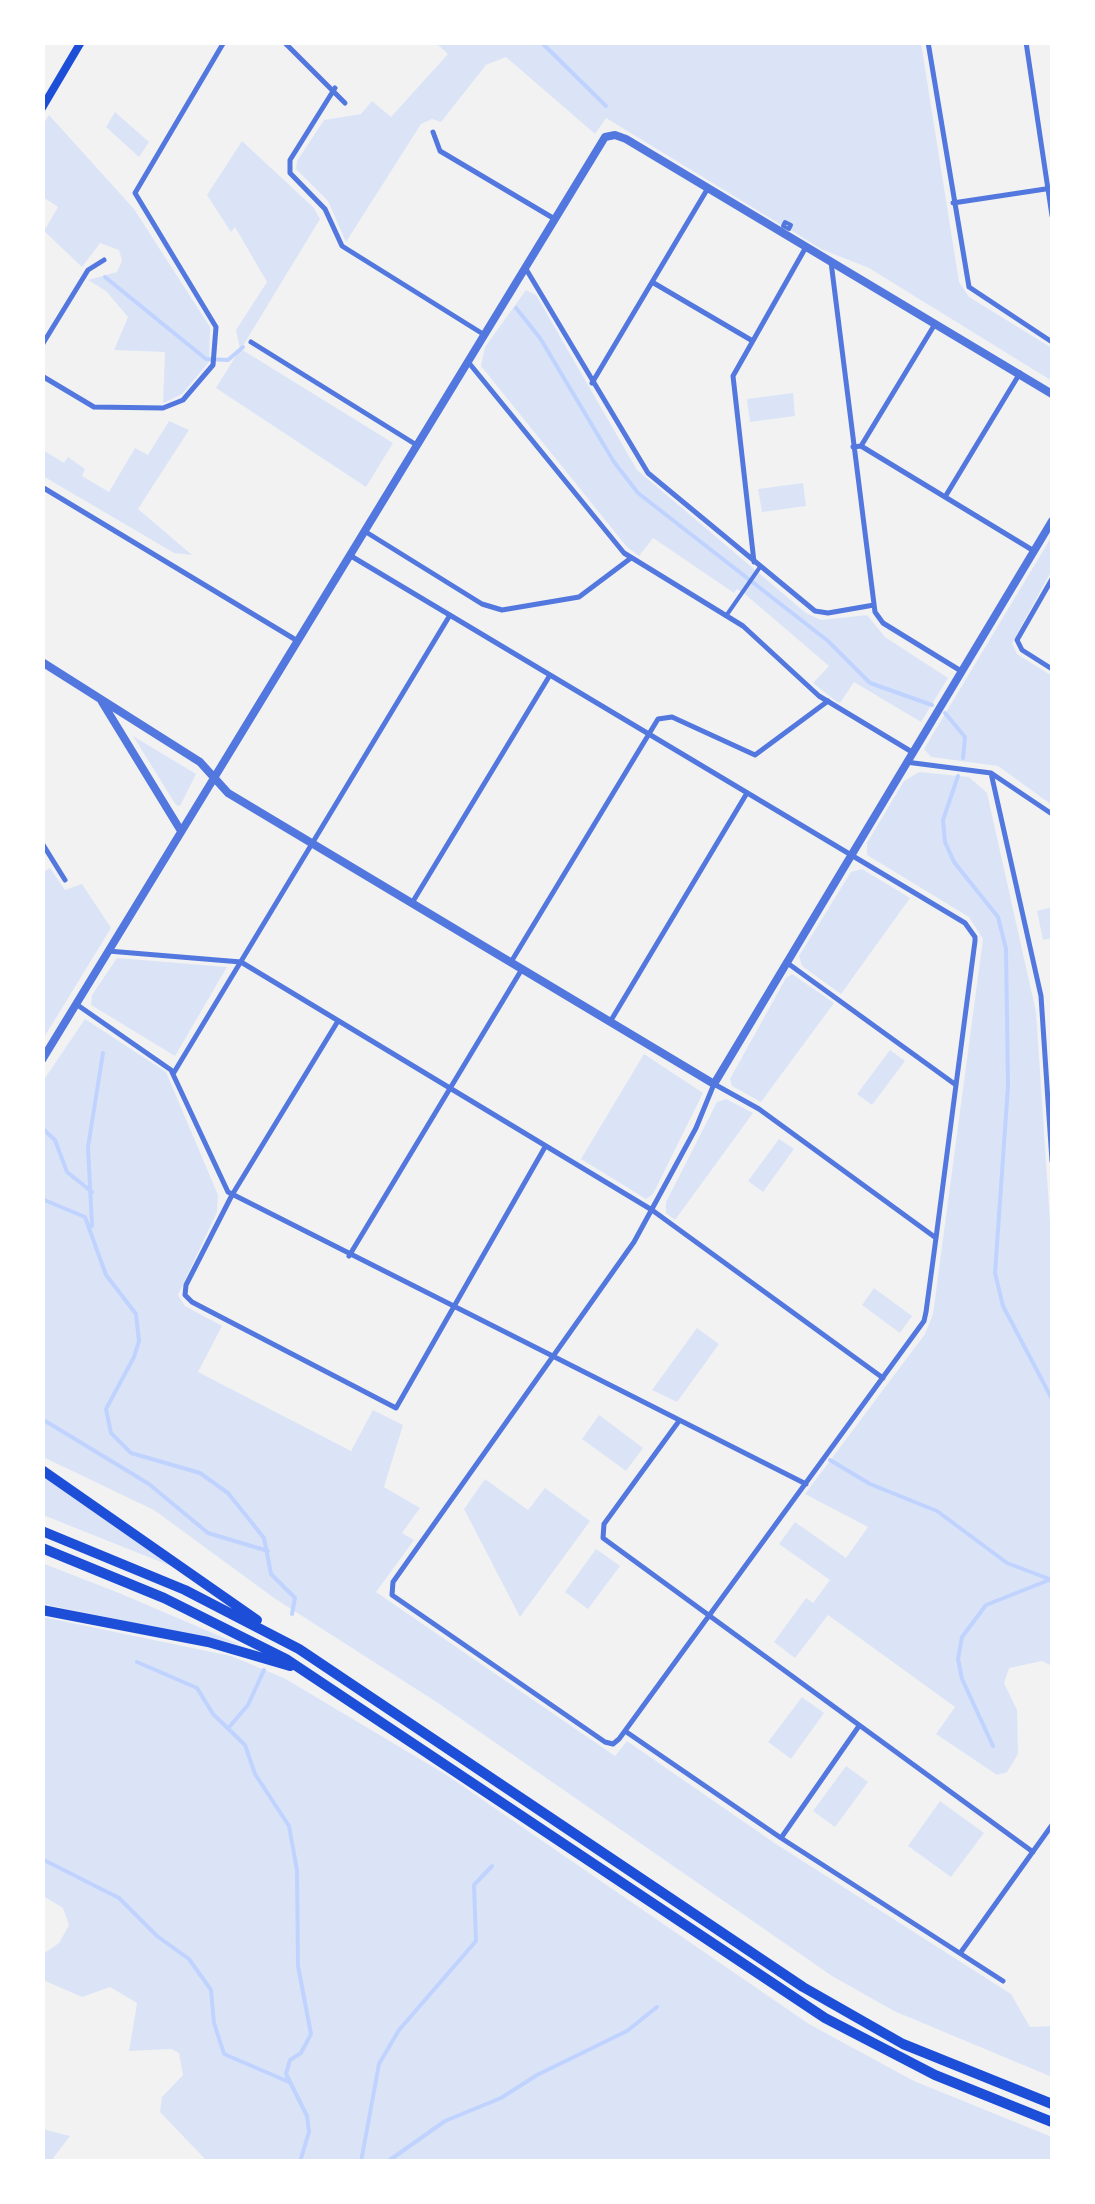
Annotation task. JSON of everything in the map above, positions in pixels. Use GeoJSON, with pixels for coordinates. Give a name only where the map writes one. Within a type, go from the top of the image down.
{"type":"FeatureCollection","features":[{"type":"Feature","properties":{"kind":"highway"},"geometry":{"type":"LineString","coordinates":[[42,1470],[299,1649],[439,1739],[803,1987],[903,2044],[1052,2104]]}},
{"type":"Feature","properties":{"kind":"highway"},"geometry":{"type":"LineString","coordinates":[[42,1531],[185,1590],[299,1649]]}},
{"type":"Feature","properties":{"kind":"highway"},"geometry":{"type":"LineString","coordinates":[[42,1548],[178,1604],[308,1672],[825,2018],[935,2075],[1052,2122]]}},
{"type":"Feature","properties":{"kind":"highway"},"geometry":{"type":"LineString","coordinates":[[42,1610],[208,1642],[308,1672]]}},
{"type":"Feature","properties":{"kind":"main road"},"geometry":{"type":"LineString","coordinates":[[42,108],[81,42]]}},
{"type":"Feature","properties":{"kind":"street"},"geometry":{"type":"LineString","coordinates":[[42,376],[92,406],[166,407],[186,397],[215,360],[216,327],[135,193],[224,42]]}},
{"type":"Feature","properties":{"kind":"street"},"geometry":{"type":"LineString","coordinates":[[284,42],[335,88],[345,103]]}},
{"type":"Feature","properties":{"kind":"street"},"geometry":{"type":"LineString","coordinates":[[928,42],[969,287],[1052,342]]}},
{"type":"Feature","properties":{"kind":"street"},"geometry":{"type":"LineString","coordinates":[[1026,42],[1052,216]]}},
{"type":"Feature","properties":{"kind":"street"},"geometry":{"type":"LineString","coordinates":[[335,88],[288,168],[324,208],[342,246],[482,334]]}},
{"type":"Feature","properties":{"kind":"street"},"geometry":{"type":"LineString","coordinates":[[433,132],[440,151],[553,218]]}},
{"type":"Feature","properties":{"kind":"street"},"geometry":{"type":"LineString","coordinates":[[42,1060],[597,146],[610,135],[626,139],[1052,394]]}},
{"type":"Feature","properties":{"kind":"street"},"geometry":{"type":"LineString","coordinates":[[592,382],[708,188]]}},
{"type":"Feature","properties":{"kind":"street"},"geometry":{"type":"LineString","coordinates":[[953,203],[1050,188]]}},
{"type":"Feature","properties":{"kind":"street"},"geometry":{"type":"LineString","coordinates":[[726,616],[757,564],[734,369],[806,247]]}},
{"type":"Feature","properties":{"kind":"street"},"geometry":{"type":"LineString","coordinates":[[42,345],[88,270],[104,260]]}},
{"type":"Feature","properties":{"kind":"street"},"geometry":{"type":"LineString","coordinates":[[831,262],[874,605],[880,620],[961,671]]}},
{"type":"Feature","properties":{"kind":"street"},"geometry":{"type":"LineString","coordinates":[[524,266],[642,467],[815,611],[828,613],[874,605]]}},
{"type":"Feature","properties":{"kind":"street"},"geometry":{"type":"LineString","coordinates":[[652,282],[751,340]]}},
{"type":"Feature","properties":{"kind":"street"},"geometry":{"type":"LineString","coordinates":[[857,446],[936,322]]}},
{"type":"Feature","properties":{"kind":"street"},"geometry":{"type":"LineString","coordinates":[[251,342],[416,444]]}},
{"type":"Feature","properties":{"kind":"street"},"geometry":{"type":"LineString","coordinates":[[467,360],[631,558],[726,616],[828,702],[912,752]]}},
{"type":"Feature","properties":{"kind":"street"},"geometry":{"type":"LineString","coordinates":[[945,496],[1020,374]]}},
{"type":"Feature","properties":{"kind":"street"},"geometry":{"type":"LineString","coordinates":[[857,446],[1034,550]]}},
{"type":"Feature","properties":{"kind":"street"},"geometry":{"type":"LineString","coordinates":[[42,486],[296,640]]}},
{"type":"Feature","properties":{"kind":"street"},"geometry":{"type":"LineString","coordinates":[[349,554],[851,854],[974,930],[924,1321],[616,1743],[605,1742],[390,1591],[652,1210],[714,1084],[786,962],[851,854],[912,752],[1052,521]]}},
{"type":"Feature","properties":{"kind":"street"},"geometry":{"type":"LineString","coordinates":[[363,530],[482,604],[502,610],[579,598],[631,558]]}},
{"type":"Feature","properties":{"kind":"street"},"geometry":{"type":"LineString","coordinates":[[1052,579],[1018,643],[1052,669]]}},
{"type":"Feature","properties":{"kind":"street"},"geometry":{"type":"LineString","coordinates":[[174,1074],[450,615]]}},
{"type":"Feature","properties":{"kind":"street"},"geometry":{"type":"LineString","coordinates":[[42,662],[200,762],[228,793],[759,1108],[936,1238]]}},
{"type":"Feature","properties":{"kind":"street"},"geometry":{"type":"LineString","coordinates":[[412,903],[550,675]]}},
{"type":"Feature","properties":{"kind":"street"},"geometry":{"type":"LineString","coordinates":[[100,698],[181,830]]}},
{"type":"Feature","properties":{"kind":"street"},"geometry":{"type":"LineString","coordinates":[[510,962],[658,719],[668,716],[746,753],[760,755],[828,702]]}},
{"type":"Feature","properties":{"kind":"street"},"geometry":{"type":"LineString","coordinates":[[906,762],[991,773],[1052,814]]}},
{"type":"Feature","properties":{"kind":"street"},"geometry":{"type":"LineString","coordinates":[[991,773],[1040,996],[1052,1161]]}},
{"type":"Feature","properties":{"kind":"street"},"geometry":{"type":"LineString","coordinates":[[610,1022],[747,792]]}},
{"type":"Feature","properties":{"kind":"street"},"geometry":{"type":"LineString","coordinates":[[42,843],[65,880]]}},
{"type":"Feature","properties":{"kind":"street"},"geometry":{"type":"LineString","coordinates":[[108,952],[240,962],[652,1210],[883,1378]]}},
{"type":"Feature","properties":{"kind":"street"},"geometry":{"type":"LineString","coordinates":[[786,962],[956,1085]]}},
{"type":"Feature","properties":{"kind":"street"},"geometry":{"type":"LineString","coordinates":[[350,1256],[522,970]]}},
{"type":"Feature","properties":{"kind":"street"},"geometry":{"type":"LineString","coordinates":[[76,1004],[162,1061],[174,1074],[222,1185],[232,1195],[806,1484]]}},
{"type":"Feature","properties":{"kind":"street"},"geometry":{"type":"LineString","coordinates":[[338,1021],[232,1195],[185,1295],[268,1345],[396,1408],[546,1146]]}},
{"type":"Feature","properties":{"kind":"street"},"geometry":{"type":"LineString","coordinates":[[678,1422],[604,1524],[602,1534],[1032,1852]]}},
{"type":"Feature","properties":{"kind":"street"},"geometry":{"type":"LineString","coordinates":[[781,1838],[860,1726]]}},
{"type":"Feature","properties":{"kind":"street"},"geometry":{"type":"LineString","coordinates":[[625,1731],[781,1838],[1002,1980]]}},
{"type":"Feature","properties":{"kind":"street"},"geometry":{"type":"LineString","coordinates":[[960,1954],[1052,1825]]}},
{"type":"Feature","properties":{"kind":"shaded area"},"geometry":{"type":"Polygon","coordinates":[[[436,43],[921,43],[959,282],[969,297],[1052,348],[1052,381],[869,268],[821,249],[789,229],[786,222],[783,226],[606,118],[595,134],[506,57],[486,65],[441,122],[432,119],[421,124],[346,242],[328,201],[296,169],[297,161],[324,120],[361,114],[372,101],[391,117],[448,54],[436,43]]]}},
{"type":"Feature","properties":{"kind":"shaded area"},"geometry":{"type":"Polygon","coordinates":[[[115,112],[149,142],[139,157],[106,127],[115,112]]]}},
{"type":"Feature","properties":{"kind":"shaded area"},"geometry":{"type":"Polygon","coordinates":[[[49,115],[134,209],[210,327],[209,362],[182,394],[168,401],[163,403],[165,352],[114,350],[128,317],[106,291],[88,280],[117,272],[122,261],[119,250],[100,243],[82,267],[44,231],[58,207],[43,197],[43,125],[49,115]]]}},
{"type":"Feature","properties":{"kind":"shaded area"},"geometry":{"type":"Polygon","coordinates":[[[242,141],[314,208],[320,219],[241,349],[393,443],[366,487],[216,388],[240,349],[236,330],[267,282],[235,227],[231,232],[207,195],[242,141]]]}},
{"type":"Feature","properties":{"kind":"shaded area"},"geometry":{"type":"Polygon","coordinates":[[[526,290],[536,295],[637,470],[806,613],[821,620],[867,615],[885,637],[948,678],[921,722],[854,682],[840,703],[833,699],[813,683],[829,666],[746,595],[737,589],[734,593],[653,538],[639,556],[627,547],[481,366],[485,347],[526,290]]]}},
{"type":"Feature","properties":{"kind":"shaded area"},"geometry":{"type":"Polygon","coordinates":[[[793,393],[795,416],[750,422],[747,399],[793,393]]]}},
{"type":"Feature","properties":{"kind":"shaded area"},"geometry":{"type":"Polygon","coordinates":[[[169,421],[189,430],[138,509],[192,555],[174,553],[43,476],[43,450],[64,463],[68,457],[85,469],[82,476],[109,492],[135,448],[148,455],[169,421]]]}},
{"type":"Feature","properties":{"kind":"shaded area"},"geometry":{"type":"Polygon","coordinates":[[[803,483],[806,506],[762,512],[758,489],[803,483]]]}},
{"type":"Feature","properties":{"kind":"shaded area"},"geometry":{"type":"Polygon","coordinates":[[[1052,536],[1052,570],[1012,643],[1017,654],[1052,676],[1052,805],[998,766],[931,757],[924,749],[1052,536]]]}},
{"type":"Feature","properties":{"kind":"shaded area"},"geometry":{"type":"Polygon","coordinates":[[[133,736],[196,774],[180,806],[176,805],[133,736]]]}},
{"type":"Feature","properties":{"kind":"shaded area"},"geometry":{"type":"Polygon","coordinates":[[[919,772],[969,777],[987,793],[1036,1012],[1052,1252],[1052,1666],[1042,1661],[1009,1668],[1004,1683],[1017,1710],[1018,1754],[1007,1772],[997,1775],[936,1734],[955,1707],[828,1615],[795,1658],[774,1642],[806,1598],[813,1603],[830,1580],[779,1544],[795,1522],[846,1558],[868,1527],[805,1494],[925,1334],[933,1314],[983,939],[969,917],[867,855],[867,843],[904,781],[919,772]]]}},
{"type":"Feature","properties":{"kind":"shaded area"},"geometry":{"type":"Polygon","coordinates":[[[50,868],[65,890],[82,884],[111,928],[43,1039],[42,873],[50,868]]]}},
{"type":"Feature","properties":{"kind":"shaded area"},"geometry":{"type":"Polygon","coordinates":[[[862,869],[910,898],[841,994],[802,966],[799,956],[851,872],[862,869]]]}},
{"type":"Feature","properties":{"kind":"shaded area"},"geometry":{"type":"Polygon","coordinates":[[[1052,907],[1052,938],[1043,940],[1037,911],[1052,907]]]}},
{"type":"Feature","properties":{"kind":"shaded area"},"geometry":{"type":"Polygon","coordinates":[[[117,958],[227,967],[175,1056],[91,1005],[92,995],[117,958]]]}},
{"type":"Feature","properties":{"kind":"shaded area"},"geometry":{"type":"Polygon","coordinates":[[[792,974],[834,1003],[761,1102],[732,1086],[730,1079],[786,978],[792,974]]]}},
{"type":"Feature","properties":{"kind":"shaded area"},"geometry":{"type":"Polygon","coordinates":[[[85,1019],[166,1072],[218,1195],[217,1212],[178,1295],[185,1306],[222,1326],[198,1372],[351,1451],[373,1410],[403,1425],[384,1487],[420,1508],[402,1533],[414,1540],[376,1592],[615,1756],[627,1741],[776,1844],[1011,1994],[1030,2027],[1052,2026],[1052,2077],[894,2011],[832,1976],[438,1703],[274,1598],[154,1510],[43,1457],[43,1081],[85,1019]]]}},
{"type":"Feature","properties":{"kind":"shaded area"},"geometry":{"type":"Polygon","coordinates":[[[890,1050],[905,1061],[872,1105],[857,1094],[890,1050]]]}},
{"type":"Feature","properties":{"kind":"shaded area"},"geometry":{"type":"Polygon","coordinates":[[[644,1054],[703,1093],[653,1194],[646,1199],[581,1159],[644,1054]]]}},
{"type":"Feature","properties":{"kind":"shaded area"},"geometry":{"type":"Polygon","coordinates":[[[726,1099],[753,1113],[675,1220],[666,1213],[666,1202],[717,1102],[726,1099]]]}},
{"type":"Feature","properties":{"kind":"shaded area"},"geometry":{"type":"Polygon","coordinates":[[[779,1139],[794,1149],[763,1192],[748,1181],[779,1139]]]}},
{"type":"Feature","properties":{"kind":"shaded area"},"geometry":{"type":"Polygon","coordinates":[[[874,1288],[912,1316],[900,1333],[862,1305],[874,1288]]]}},
{"type":"Feature","properties":{"kind":"shaded area"},"geometry":{"type":"Polygon","coordinates":[[[697,1328],[719,1344],[677,1402],[652,1390],[697,1328]]]}},
{"type":"Feature","properties":{"kind":"shaded area"},"geometry":{"type":"Polygon","coordinates":[[[599,1415],[643,1448],[626,1471],[582,1439],[599,1415]]]}},
{"type":"Feature","properties":{"kind":"shaded area"},"geometry":{"type":"Polygon","coordinates":[[[42,1475],[171,1565],[171,1566],[43,1515],[42,1475]]]}},
{"type":"Feature","properties":{"kind":"shaded area"},"geometry":{"type":"Polygon","coordinates":[[[485,1479],[528,1510],[545,1488],[590,1521],[520,1617],[464,1509],[485,1479]]]}},
{"type":"Feature","properties":{"kind":"shaded area"},"geometry":{"type":"Polygon","coordinates":[[[596,1549],[620,1566],[588,1609],[565,1592],[596,1549]]]}},
{"type":"Feature","properties":{"kind":"shaded area"},"geometry":{"type":"Polygon","coordinates":[[[42,1563],[119,1593],[241,1645],[43,1604],[42,1563]]]}},
{"type":"Feature","properties":{"kind":"shaded area"},"geometry":{"type":"Polygon","coordinates":[[[43,1617],[231,1656],[284,1678],[445,1774],[809,2024],[914,2081],[1052,2137],[1052,2161],[207,2161],[160,2112],[162,2097],[183,2075],[179,2053],[171,2049],[129,2051],[137,2003],[110,1987],[82,1997],[43,1980],[43,1954],[59,1943],[69,1925],[63,1908],[43,1896],[43,1617]]]}},
{"type":"Feature","properties":{"kind":"shaded area"},"geometry":{"type":"Polygon","coordinates":[[[802,1697],[824,1713],[791,1759],[768,1742],[802,1697]]]}},
{"type":"Feature","properties":{"kind":"shaded area"},"geometry":{"type":"Polygon","coordinates":[[[846,1766],[868,1782],[835,1827],[813,1811],[846,1766]]]}},
{"type":"Feature","properties":{"kind":"shaded area"},"geometry":{"type":"Polygon","coordinates":[[[940,1801],[984,1833],[951,1877],[908,1846],[940,1801]]]}},
{"type":"Feature","properties":{"kind":"shaded area"},"geometry":{"type":"Polygon","coordinates":[[[42,2129],[70,2136],[51,2161],[43,2161],[42,2129]]]}},
{"type":"Feature","properties":{"kind":"waterway"},"geometry":{"type":"LineString","coordinates":[[541,42],[606,106]]}},
{"type":"Feature","properties":{"kind":"waterway"},"geometry":{"type":"LineString","coordinates":[[105,277],[206,359],[228,360],[243,347]]}},
{"type":"Feature","properties":{"kind":"waterway"},"geometry":{"type":"LineString","coordinates":[[516,308],[540,338],[614,462],[638,493],[828,641],[870,683],[932,705]]}},
{"type":"Feature","properties":{"kind":"waterway"},"geometry":{"type":"LineString","coordinates":[[945,713],[965,737],[963,758]]}},
{"type":"Feature","properties":{"kind":"waterway"},"geometry":{"type":"LineString","coordinates":[[958,776],[943,820],[945,842],[954,862],[998,917],[1006,949],[1008,1086],[995,1273],[1003,1306],[1052,1399]]}},
{"type":"Feature","properties":{"kind":"waterway"},"geometry":{"type":"LineString","coordinates":[[92,1226],[88,1147],[103,1053]]}},
{"type":"Feature","properties":{"kind":"waterway"},"geometry":{"type":"LineString","coordinates":[[42,1128],[55,1140],[67,1172],[92,1192]]}},
{"type":"Feature","properties":{"kind":"waterway"},"geometry":{"type":"LineString","coordinates":[[42,1199],[85,1217],[106,1275],[136,1314],[139,1341],[134,1357],[106,1409],[111,1433],[131,1453],[200,1473],[228,1493],[264,1538],[271,1574],[295,1598],[292,1614]]}},
{"type":"Feature","properties":{"kind":"waterway"},"geometry":{"type":"LineString","coordinates":[[42,1419],[149,1484],[208,1533],[268,1551]]}},
{"type":"Feature","properties":{"kind":"waterway"},"geometry":{"type":"LineString","coordinates":[[830,1460],[870,1484],[937,1511],[1007,1563],[1052,1580]]}},
{"type":"Feature","properties":{"kind":"waterway"},"geometry":{"type":"LineString","coordinates":[[993,1746],[962,1679],[958,1659],[962,1637],[986,1605],[1049,1580]]}},
{"type":"Feature","properties":{"kind":"waterway"},"geometry":{"type":"LineString","coordinates":[[137,1662],[197,1688],[213,1714],[245,1745],[255,1774],[289,1826],[297,1870],[298,1966],[311,2034],[301,2053],[290,2060],[286,2074],[307,2116],[309,2132],[300,2162]]}},
{"type":"Feature","properties":{"kind":"waterway"},"geometry":{"type":"LineString","coordinates":[[230,1726],[248,1705],[264,1670]]}},
{"type":"Feature","properties":{"kind":"waterway"},"geometry":{"type":"LineString","coordinates":[[42,1859],[119,1898],[157,1936],[189,1959],[211,1990],[214,2023],[224,2054],[289,2082]]}},
{"type":"Feature","properties":{"kind":"waterway"},"geometry":{"type":"LineString","coordinates":[[361,2162],[379,2064],[399,2030],[476,1941],[474,1885],[492,1866]]}},
{"type":"Feature","properties":{"kind":"waterway"},"geometry":{"type":"LineString","coordinates":[[387,2162],[445,2121],[501,2098],[537,2075],[627,2031],[657,2007]]}}]}
